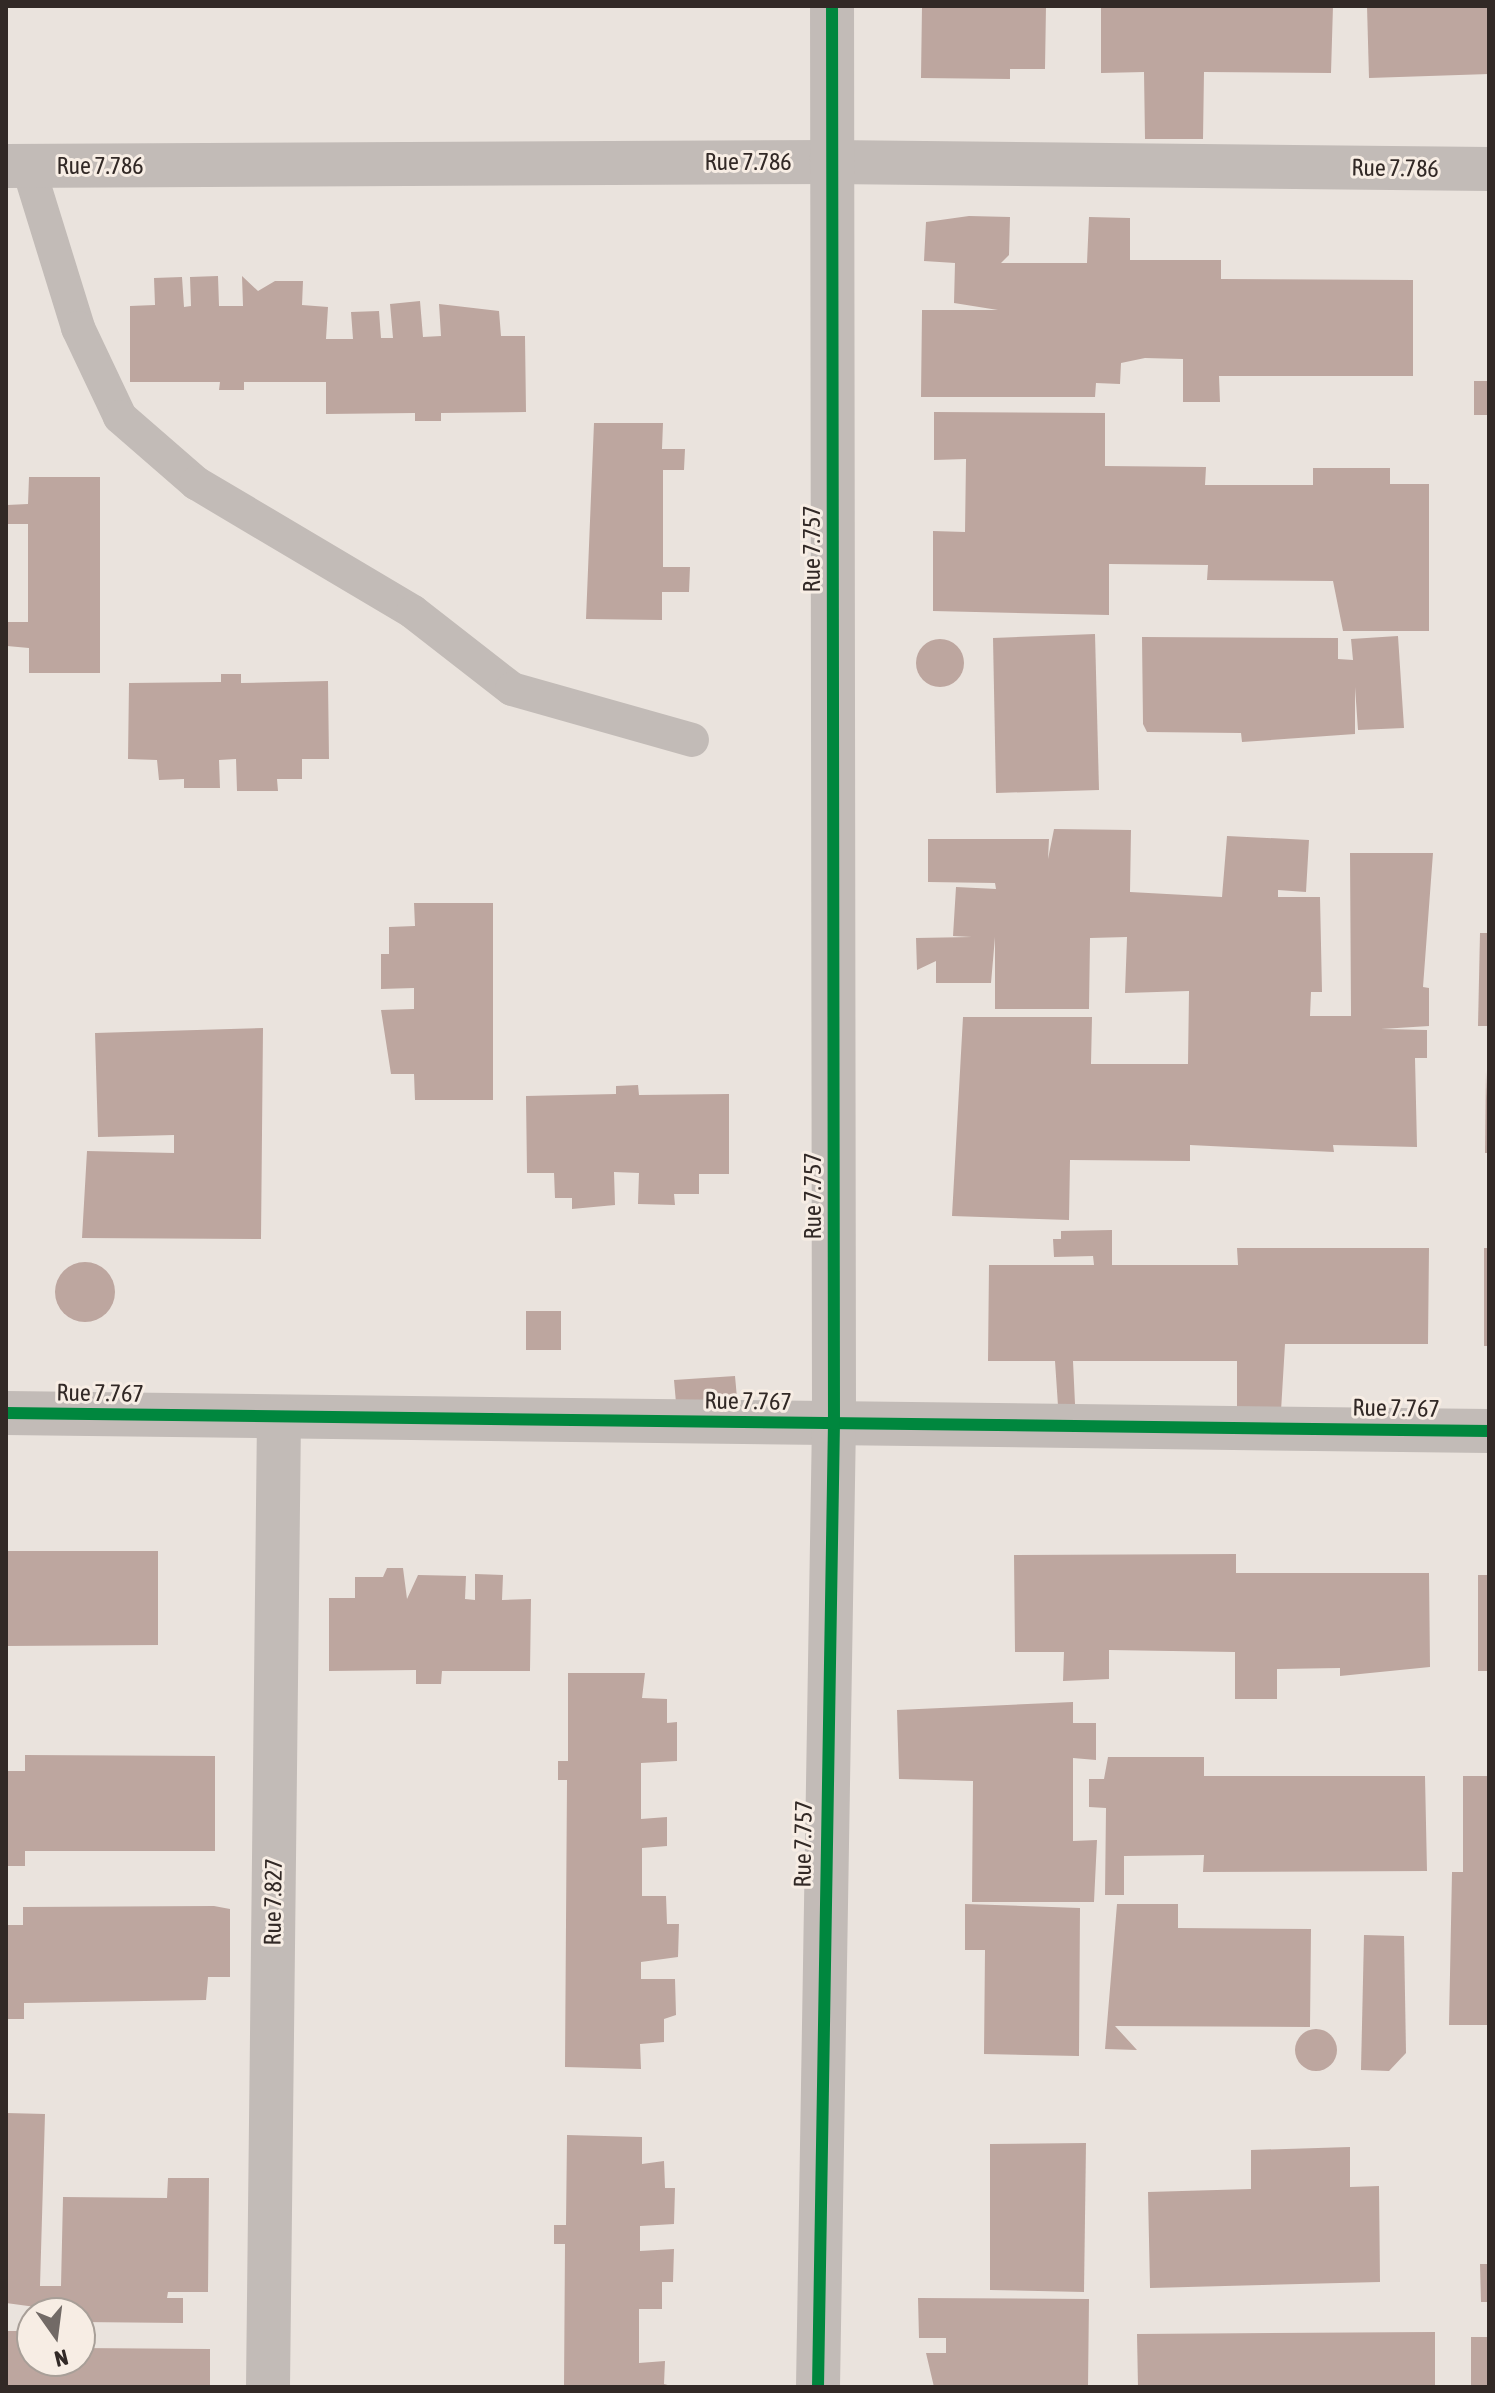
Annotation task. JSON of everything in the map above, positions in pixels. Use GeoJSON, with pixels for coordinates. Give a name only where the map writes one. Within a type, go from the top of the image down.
{"type":"FeatureCollection","features":[{"type":"Feature","properties":{"kind":"street","name":"Rue 7.757"},"geometry":{"type":"LineString","coordinates":[[818,2387],[834,1424],[832,6]]}},
{"type":"Feature","properties":{"kind":"street","name":"Rue 7.786"},"geometry":{"type":"LineString","coordinates":[[17,166],[831,162],[1489,169]]}},
{"type":"Feature","properties":{"kind":"street","name":"Rue 7.767"},"geometry":{"type":"LineString","coordinates":[[6,1413],[1489,1431]]}},
{"type":"Feature","properties":{"kind":"street","name":"Rue 7.827"},"geometry":{"type":"LineString","coordinates":[[268,2387],[279,1417]]}},
{"type":"Feature","properties":{"kind":"lane"},"geometry":{"type":"LineString","coordinates":[[17,166],[78,328],[120,417],[196,483],[413,612],[512,689],[692,740]]}},
{"type":"Feature","properties":{"kind":"building"},"geometry":{"type":"Polygon","coordinates":[[[922,6],[1046,6],[1045,69],[1010,69],[1010,79],[921,78],[922,6]]]}},
{"type":"Feature","properties":{"kind":"building"},"geometry":{"type":"Polygon","coordinates":[[[1101,6],[1333,6],[1331,73],[1204,72],[1203,139],[1145,139],[1144,72],[1101,73],[1101,6]]]}},
{"type":"Feature","properties":{"kind":"building"},"geometry":{"type":"Polygon","coordinates":[[[1367,6],[1489,6],[1489,74],[1369,78],[1367,6]]]}},
{"type":"Feature","properties":{"kind":"building"},"geometry":{"type":"Polygon","coordinates":[[[969,216],[1010,217],[1009,255],[1001,263],[1087,263],[1089,217],[1130,218],[1130,260],[1221,260],[1221,279],[1413,280],[1413,376],[1219,376],[1220,402],[1183,402],[1183,359],[1145,358],[1121,363],[1120,384],[1096,383],[1095,397],[921,397],[922,310],[998,310],[954,303],[955,263],[924,261],[926,222],[969,216]]]}},
{"type":"Feature","properties":{"kind":"building"},"geometry":{"type":"Polygon","coordinates":[[[218,276],[219,306],[243,306],[242,276],[258,291],[275,281],[303,281],[302,305],[328,307],[326,339],[353,339],[351,312],[379,311],[381,338],[393,338],[390,304],[420,301],[423,337],[441,336],[439,304],[499,311],[501,336],[525,336],[526,412],[441,413],[441,421],[415,421],[415,413],[326,414],[326,382],[244,382],[244,390],[219,390],[220,382],[130,382],[130,306],[155,305],[154,278],[182,277],[184,307],[191,306],[190,277],[218,276]]]}},
{"type":"Feature","properties":{"kind":"building"},"geometry":{"type":"Polygon","coordinates":[[[1474,381],[1489,381],[1489,415],[1474,415],[1474,381]]]}},
{"type":"Feature","properties":{"kind":"building"},"geometry":{"type":"Polygon","coordinates":[[[934,412],[1105,413],[1105,466],[1206,467],[1205,485],[1313,485],[1313,468],[1390,468],[1390,484],[1429,484],[1429,631],[1343,631],[1333,581],[1207,580],[1208,565],[1109,564],[1109,615],[933,611],[933,531],[965,532],[966,459],[934,460],[934,412]]]}},
{"type":"Feature","properties":{"kind":"building"},"geometry":{"type":"Polygon","coordinates":[[[594,423],[663,423],[662,449],[685,449],[684,470],[663,470],[663,567],[690,567],[689,592],[662,592],[662,620],[586,619],[594,423]]]}},
{"type":"Feature","properties":{"kind":"building"},"geometry":{"type":"Polygon","coordinates":[[[29,477],[100,477],[100,673],[29,673],[29,648],[7,646],[7,622],[28,622],[28,524],[7,524],[7,505],[28,504],[29,477]]]}},
{"type":"Feature","properties":{"kind":"building"},"geometry":{"type":"Polygon","coordinates":[[[1095,634],[1099,790],[996,793],[993,638],[1095,634]]]}},
{"type":"Feature","properties":{"kind":"building"},"geometry":{"type":"Polygon","coordinates":[[[1398,636],[1404,728],[1358,730],[1355,687],[1355,734],[1242,742],[1241,733],[1147,732],[1143,724],[1142,637],[1338,638],[1338,659],[1353,660],[1351,639],[1398,636]]]}},
{"type":"Feature","properties":{"kind":"building"},"geometry":{"type":"Polygon","coordinates":[[[940,639],[957,646],[964,663],[957,680],[940,687],[923,680],[916,663],[923,646],[940,639]]]}},
{"type":"Feature","properties":{"kind":"building"},"geometry":{"type":"Polygon","coordinates":[[[221,674],[241,674],[241,683],[328,681],[329,759],[302,759],[302,779],[277,779],[278,791],[237,791],[236,759],[219,760],[220,788],[184,788],[184,779],[159,780],[157,760],[128,759],[129,683],[221,682],[221,674]]]}},
{"type":"Feature","properties":{"kind":"building"},"geometry":{"type":"Polygon","coordinates":[[[1054,829],[1131,830],[1130,892],[1222,897],[1227,836],[1309,840],[1306,892],[1278,890],[1278,897],[1320,897],[1322,992],[1311,992],[1310,1016],[1351,1016],[1350,853],[1433,853],[1423,987],[1429,988],[1429,1026],[1381,1029],[1427,1030],[1427,1058],[1415,1058],[1417,1147],[1333,1145],[1334,1152],[1190,1145],[1190,1161],[1070,1160],[1069,1220],[952,1216],[963,1017],[1092,1017],[1091,1064],[1188,1064],[1189,991],[1125,993],[1127,937],[1090,938],[1089,1009],[995,1009],[995,937],[991,983],[936,983],[936,961],[917,970],[916,938],[972,937],[953,936],[956,887],[996,889],[995,883],[928,882],[928,839],[1049,839],[1048,859],[1054,829]]]}},
{"type":"Feature","properties":{"kind":"building"},"geometry":{"type":"Polygon","coordinates":[[[414,903],[493,903],[493,1100],[415,1100],[414,1074],[391,1074],[381,1010],[414,1009],[414,988],[381,989],[381,954],[389,954],[389,927],[415,926],[414,903]]]}},
{"type":"Feature","properties":{"kind":"building"},"geometry":{"type":"Polygon","coordinates":[[[1480,933],[1489,933],[1489,1026],[1478,1026],[1480,933]]]}},
{"type":"Feature","properties":{"kind":"building"},"geometry":{"type":"Polygon","coordinates":[[[263,1028],[261,1239],[82,1238],[87,1151],[174,1153],[174,1135],[98,1137],[95,1033],[263,1028]]]}},
{"type":"Feature","properties":{"kind":"building"},"geometry":{"type":"Polygon","coordinates":[[[1486,1071],[1489,1153],[1485,1153],[1486,1071]]]}},
{"type":"Feature","properties":{"kind":"building"},"geometry":{"type":"Polygon","coordinates":[[[638,1085],[639,1095],[729,1094],[729,1174],[699,1174],[699,1194],[674,1194],[675,1205],[638,1204],[639,1173],[614,1172],[615,1205],[572,1209],[572,1198],[555,1198],[554,1173],[527,1173],[526,1096],[616,1094],[616,1086],[638,1085]]]}},
{"type":"Feature","properties":{"kind":"building"},"geometry":{"type":"Polygon","coordinates":[[[1112,1230],[1112,1265],[1238,1265],[1237,1248],[1429,1248],[1428,1344],[1285,1344],[1281,1411],[1237,1411],[1237,1361],[1073,1361],[1075,1404],[1058,1406],[1055,1361],[988,1361],[989,1265],[1094,1265],[1093,1256],[1054,1257],[1053,1239],[1061,1239],[1061,1231],[1112,1230]]]}},
{"type":"Feature","properties":{"kind":"building"},"geometry":{"type":"Polygon","coordinates":[[[1484,1248],[1489,1248],[1489,1346],[1484,1346],[1484,1248]]]}},
{"type":"Feature","properties":{"kind":"building"},"geometry":{"type":"Polygon","coordinates":[[[85,1262],[96,1264],[106,1271],[113,1281],[113,1303],[106,1313],[96,1320],[85,1322],[74,1320],[64,1313],[57,1303],[55,1292],[57,1281],[64,1271],[74,1264],[85,1262]]]}},
{"type":"Feature","properties":{"kind":"building"},"geometry":{"type":"Polygon","coordinates":[[[526,1311],[561,1311],[561,1350],[526,1350],[526,1311]]]}},
{"type":"Feature","properties":{"kind":"building"},"geometry":{"type":"Polygon","coordinates":[[[735,1376],[738,1409],[677,1414],[674,1380],[735,1376]]]}},
{"type":"Feature","properties":{"kind":"building"},"geometry":{"type":"Polygon","coordinates":[[[6,1551],[158,1551],[158,1645],[6,1646],[6,1551]]]}},
{"type":"Feature","properties":{"kind":"building"},"geometry":{"type":"Polygon","coordinates":[[[1236,1554],[1236,1573],[1429,1573],[1430,1667],[1340,1676],[1340,1668],[1277,1669],[1277,1699],[1235,1699],[1235,1652],[1109,1650],[1109,1679],[1063,1681],[1064,1652],[1015,1652],[1014,1555],[1236,1554]]]}},
{"type":"Feature","properties":{"kind":"building"},"geometry":{"type":"Polygon","coordinates":[[[387,1568],[403,1568],[407,1599],[418,1575],[466,1576],[465,1599],[475,1600],[475,1574],[503,1575],[502,1600],[531,1599],[530,1671],[442,1671],[441,1684],[416,1684],[416,1670],[329,1671],[329,1598],[355,1598],[355,1577],[383,1577],[387,1568]]]}},
{"type":"Feature","properties":{"kind":"building"},"geometry":{"type":"Polygon","coordinates":[[[1478,1575],[1489,1575],[1489,1671],[1478,1671],[1478,1575]]]}},
{"type":"Feature","properties":{"kind":"building"},"geometry":{"type":"Polygon","coordinates":[[[568,1673],[645,1673],[642,1698],[667,1699],[667,1723],[677,1722],[677,1761],[641,1763],[641,1819],[667,1817],[667,1846],[642,1848],[642,1896],[666,1896],[667,1924],[679,1924],[678,1957],[641,1962],[641,1979],[675,1979],[676,2015],[664,2019],[664,2042],[640,2044],[641,2069],[565,2067],[567,1780],[558,1780],[558,1761],[568,1761],[568,1673]]]}},
{"type":"Feature","properties":{"kind":"building"},"geometry":{"type":"Polygon","coordinates":[[[1073,1702],[1073,1723],[1096,1723],[1096,1760],[1073,1758],[1073,1841],[1097,1840],[1094,1902],[972,1902],[973,1781],[899,1779],[897,1710],[1073,1702]]]}},
{"type":"Feature","properties":{"kind":"building"},"geometry":{"type":"Polygon","coordinates":[[[25,1755],[215,1756],[215,1851],[25,1851],[25,1866],[6,1866],[6,1771],[25,1771],[25,1755]]]}},
{"type":"Feature","properties":{"kind":"building"},"geometry":{"type":"Polygon","coordinates":[[[1108,1757],[1204,1757],[1204,1776],[1425,1776],[1427,1871],[1203,1872],[1204,1855],[1124,1856],[1124,1895],[1105,1895],[1106,1808],[1089,1807],[1089,1779],[1104,1779],[1108,1757]]]}},
{"type":"Feature","properties":{"kind":"building"},"geometry":{"type":"Polygon","coordinates":[[[1463,1776],[1489,1776],[1489,2025],[1449,2025],[1452,1872],[1463,1872],[1463,1776]]]}},
{"type":"Feature","properties":{"kind":"building"},"geometry":{"type":"Polygon","coordinates":[[[965,1904],[1080,1908],[1079,2056],[984,2054],[985,1950],[965,1950],[965,1904]]]}},
{"type":"Feature","properties":{"kind":"building"},"geometry":{"type":"Polygon","coordinates":[[[1117,1904],[1178,1904],[1178,1928],[1311,1929],[1310,2027],[1115,2026],[1137,2050],[1105,2049],[1117,1904]]]}},
{"type":"Feature","properties":{"kind":"building"},"geometry":{"type":"Polygon","coordinates":[[[214,1906],[230,1909],[230,1977],[208,1977],[206,2000],[24,2003],[24,2019],[6,2019],[6,1925],[23,1925],[23,1907],[214,1906]]]}},
{"type":"Feature","properties":{"kind":"building"},"geometry":{"type":"Polygon","coordinates":[[[1364,1935],[1404,1936],[1406,2053],[1389,2071],[1361,2070],[1364,1935]]]}},
{"type":"Feature","properties":{"kind":"building"},"geometry":{"type":"Polygon","coordinates":[[[1316,2029],[1331,2035],[1337,2050],[1331,2065],[1316,2071],[1301,2065],[1295,2050],[1301,2035],[1316,2029]]]}},
{"type":"Feature","properties":{"kind":"building"},"geometry":{"type":"Polygon","coordinates":[[[6,2113],[45,2114],[40,2286],[61,2286],[63,2197],[167,2198],[168,2178],[209,2178],[208,2292],[168,2292],[167,2298],[183,2298],[183,2323],[96,2322],[96,2297],[16,2297],[16,2304],[6,2303],[6,2113]]]}},
{"type":"Feature","properties":{"kind":"building"},"geometry":{"type":"Polygon","coordinates":[[[567,2135],[642,2137],[642,2164],[664,2161],[665,2188],[675,2188],[674,2224],[640,2226],[640,2251],[674,2249],[673,2282],[662,2282],[662,2309],[639,2309],[639,2363],[665,2361],[664,2384],[675,2387],[564,2387],[565,2244],[554,2244],[554,2225],[566,2225],[567,2135]]]}},
{"type":"Feature","properties":{"kind":"building"},"geometry":{"type":"Polygon","coordinates":[[[1086,2143],[1084,2292],[990,2290],[990,2144],[1086,2143]]]}},
{"type":"Feature","properties":{"kind":"building"},"geometry":{"type":"Polygon","coordinates":[[[1350,2147],[1350,2187],[1379,2186],[1380,2282],[1150,2288],[1148,2192],[1251,2189],[1251,2150],[1350,2147]]]}},
{"type":"Feature","properties":{"kind":"building"},"geometry":{"type":"Polygon","coordinates":[[[1480,2264],[1489,2264],[1489,2302],[1481,2302],[1480,2264]]]}},
{"type":"Feature","properties":{"kind":"building"},"geometry":{"type":"Polygon","coordinates":[[[918,2298],[1089,2299],[1088,2387],[934,2387],[926,2353],[946,2353],[946,2338],[919,2338],[918,2298]]]}},
{"type":"Feature","properties":{"kind":"building"},"geometry":{"type":"Polygon","coordinates":[[[6,2331],[16,2331],[16,2377],[96,2377],[96,2348],[210,2349],[210,2387],[6,2387],[6,2331]]]}},
{"type":"Feature","properties":{"kind":"building"},"geometry":{"type":"Polygon","coordinates":[[[1435,2332],[1435,2387],[1138,2387],[1137,2334],[1435,2332]]]}},
{"type":"Feature","properties":{"kind":"building"},"geometry":{"type":"Polygon","coordinates":[[[1471,2337],[1489,2337],[1489,2387],[1471,2387],[1471,2337]]]}},
{"type":"Feature","properties":{"kind":"cycle path"},"geometry":{"type":"LineString","coordinates":[[818,2387],[834,1424],[832,6]]}},
{"type":"Feature","properties":{"kind":"cycle path"},"geometry":{"type":"LineString","coordinates":[[6,1413],[1489,1431]]}}]}
